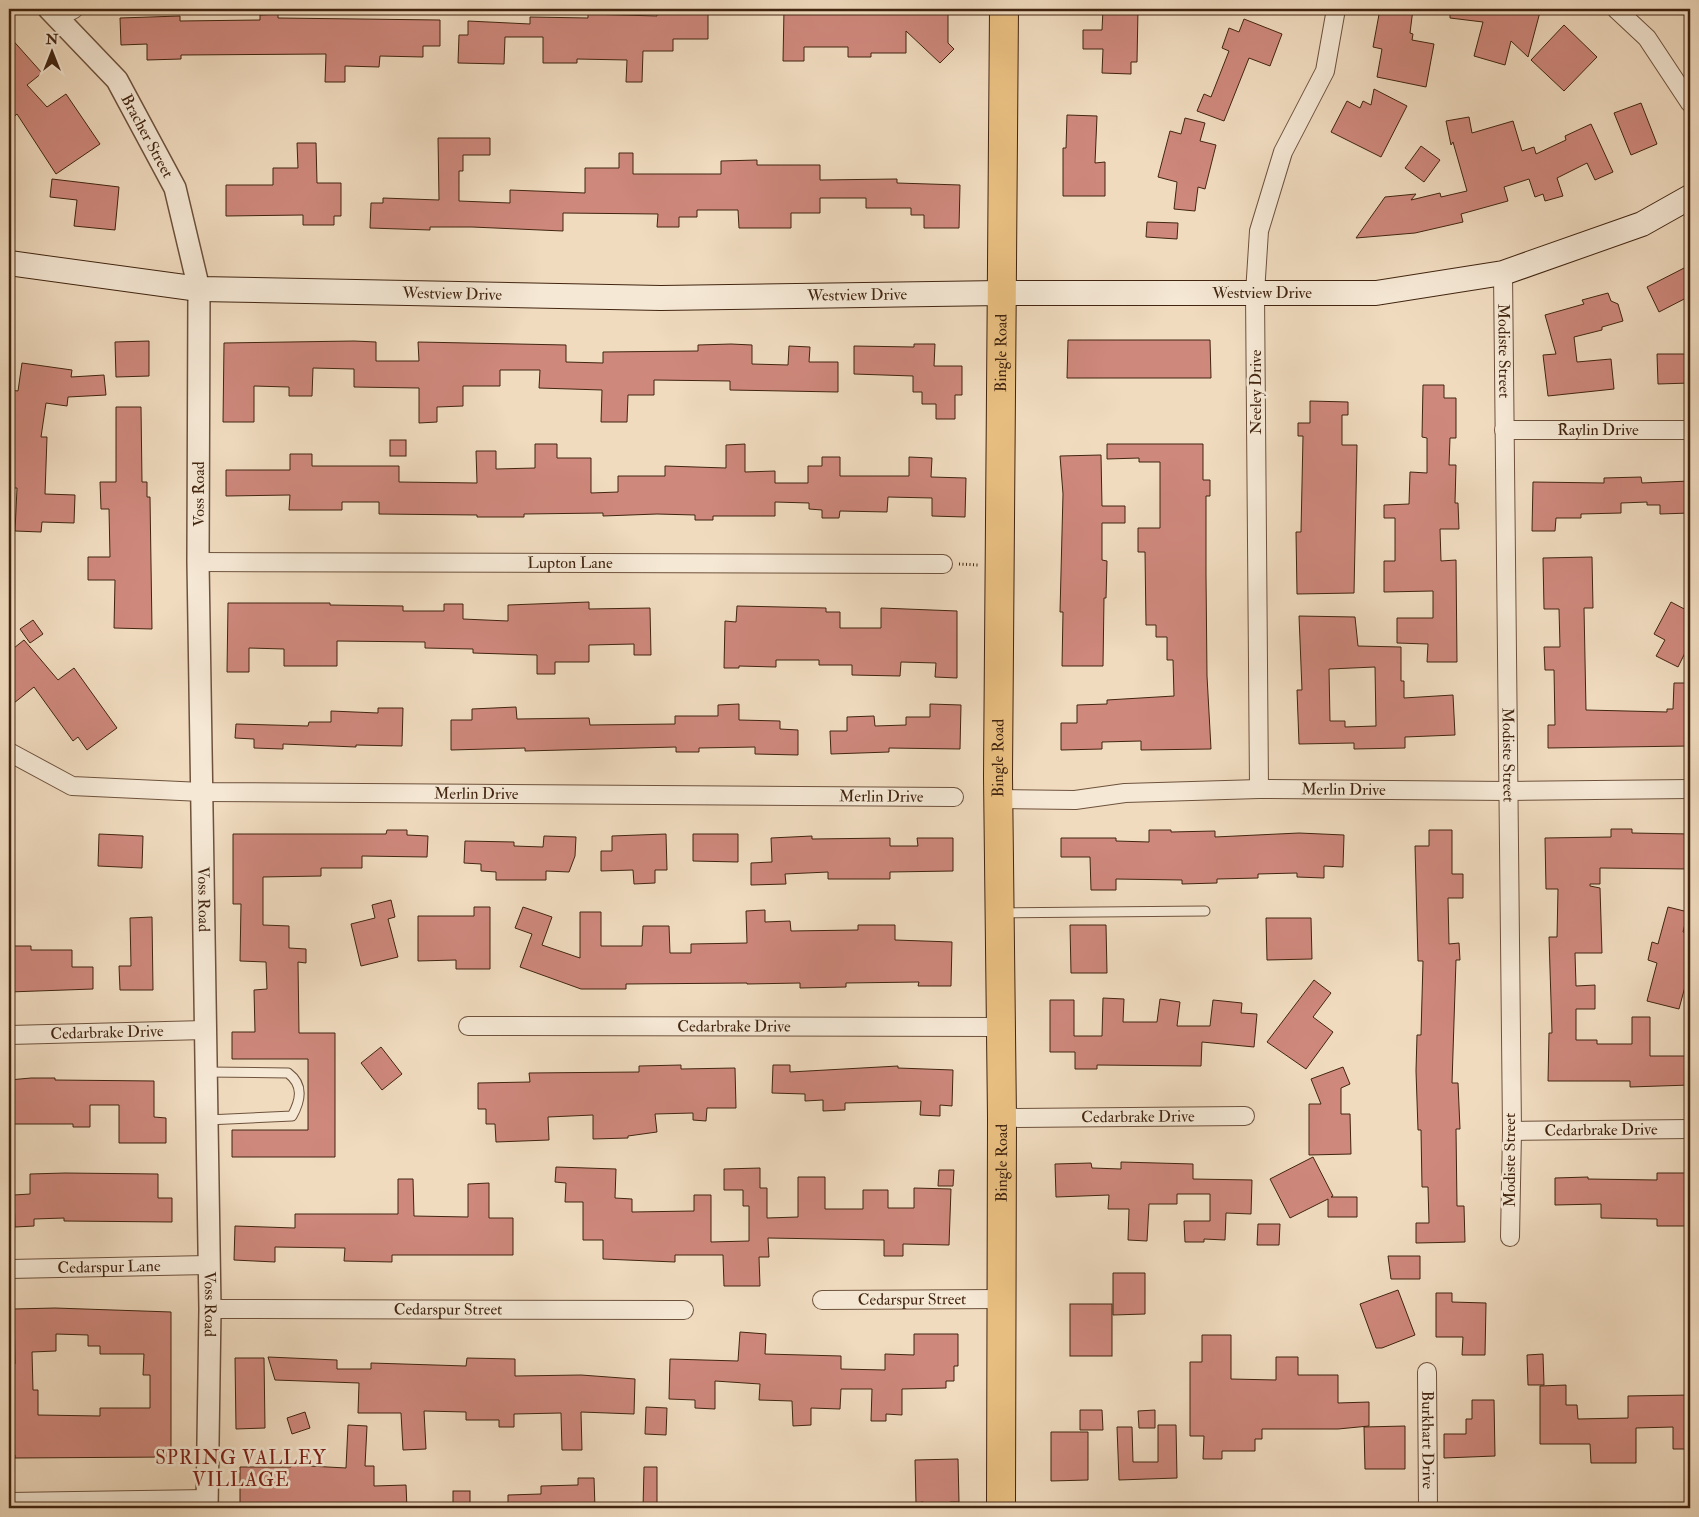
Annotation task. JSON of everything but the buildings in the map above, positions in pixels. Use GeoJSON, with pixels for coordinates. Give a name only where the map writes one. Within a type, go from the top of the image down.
{"type":"FeatureCollection","features":[{"type":"Feature","properties":{"kind":"main road","name":"Bingle Road"},"geometry":{"type":"LineString","coordinates":[[1001,1508],[1002,1118],[998,799],[1004,9]]}},
{"type":"Feature","properties":{"kind":"main road","name":"Westview Drive"},"geometry":{"type":"LineString","coordinates":[[9,263],[199,289],[661,298],[1001,293],[1376,294],[1503,273],[1642,224],[1690,197]]}},
{"type":"Feature","properties":{"kind":"street","name":"Neeley Drive"},"geometry":{"type":"LineString","coordinates":[[1259,790],[1255,293],[1258,231],[1283,152],[1325,71],[1336,9]]}},
{"type":"Feature","properties":{"kind":"street"},"geometry":{"type":"LineString","coordinates":[[1616,9],[1647,38],[1690,103]]}},
{"type":"Feature","properties":{"kind":"street","name":"Bracher Street"},"geometry":{"type":"LineString","coordinates":[[60,12],[117,80],[175,188],[199,289]]}},
{"type":"Feature","properties":{"kind":"street","name":"Modiste Street"},"geometry":{"type":"LineString","coordinates":[[1503,273],[1512,1131],[1510,1237]]}},
{"type":"Feature","properties":{"kind":"street","name":"Voss Road"},"geometry":{"type":"LineString","coordinates":[[199,289],[198,562],[210,1309],[207,1503]]}},
{"type":"Feature","properties":{"kind":"street","name":"Raylin Drive"},"geometry":{"type":"LineString","coordinates":[[1504,430],[1690,430]]}},
{"type":"Feature","properties":{"kind":"street","name":"Lupton Lane"},"geometry":{"type":"LineString","coordinates":[[198,562],[941,564]]}},
{"type":"Feature","properties":{"kind":"street","name":"Merlin Drive"},"geometry":{"type":"LineString","coordinates":[[9,752],[72,786],[202,792],[954,797]]}},
{"type":"Feature","properties":{"kind":"street","name":"Merlin Drive"},"geometry":{"type":"LineString","coordinates":[[998,799],[1075,800],[1125,793],[1259,790],[1509,792],[1690,790]]}},
{"type":"Feature","properties":{"kind":"street","name":"Cedarbrake Drive"},"geometry":{"type":"LineString","coordinates":[[468,1026],[1000,1027]]}},
{"type":"Feature","properties":{"kind":"street","name":"Cedarbrake Drive"},"geometry":{"type":"LineString","coordinates":[[9,1035],[205,1030]]}},
{"type":"Feature","properties":{"kind":"street","name":"Cedarbrake Drive"},"geometry":{"type":"LineString","coordinates":[[1002,1118],[1245,1116]]}},
{"type":"Feature","properties":{"kind":"street","name":"Cedarbrake Drive"},"geometry":{"type":"LineString","coordinates":[[1512,1131],[1690,1130]]}},
{"type":"Feature","properties":{"kind":"street","name":"Cedarspur Lane"},"geometry":{"type":"LineString","coordinates":[[9,1269],[208,1264]]}},
{"type":"Feature","properties":{"kind":"street","name":"Cedarspur Street"},"geometry":{"type":"LineString","coordinates":[[822,1300],[1001,1299]]}},
{"type":"Feature","properties":{"kind":"street","name":"Cedarspur Street"},"geometry":{"type":"LineString","coordinates":[[210,1309],[684,1310]]}},
{"type":"Feature","properties":{"kind":"street","name":"Burkhart Drive"},"geometry":{"type":"LineString","coordinates":[[1427,1372],[1428,1508]]}},
{"type":"Feature","properties":{"kind":"street"},"geometry":{"type":"LineString","coordinates":[[9,1502],[207,1503]]}},
{"type":"Feature","properties":{"kind":"lane"},"geometry":{"type":"LineString","coordinates":[[999,912],[1204,911]]}},
{"type":"Feature","properties":{"kind":"lane"},"geometry":{"type":"LineString","coordinates":[[206,1072],[288,1073],[297,1080],[300,1088],[300,1104],[292,1116],[206,1120]]}},
{"type":"Feature","properties":{"kind":"path"},"geometry":{"type":"LineString","coordinates":[[941,564],[999,566]]}},
{"type":"Feature","properties":{"kind":"district","name":"SPRING VALLEY VILLAGE"},"geometry":{"type":"Point","coordinates":[241,1469]}}]}
